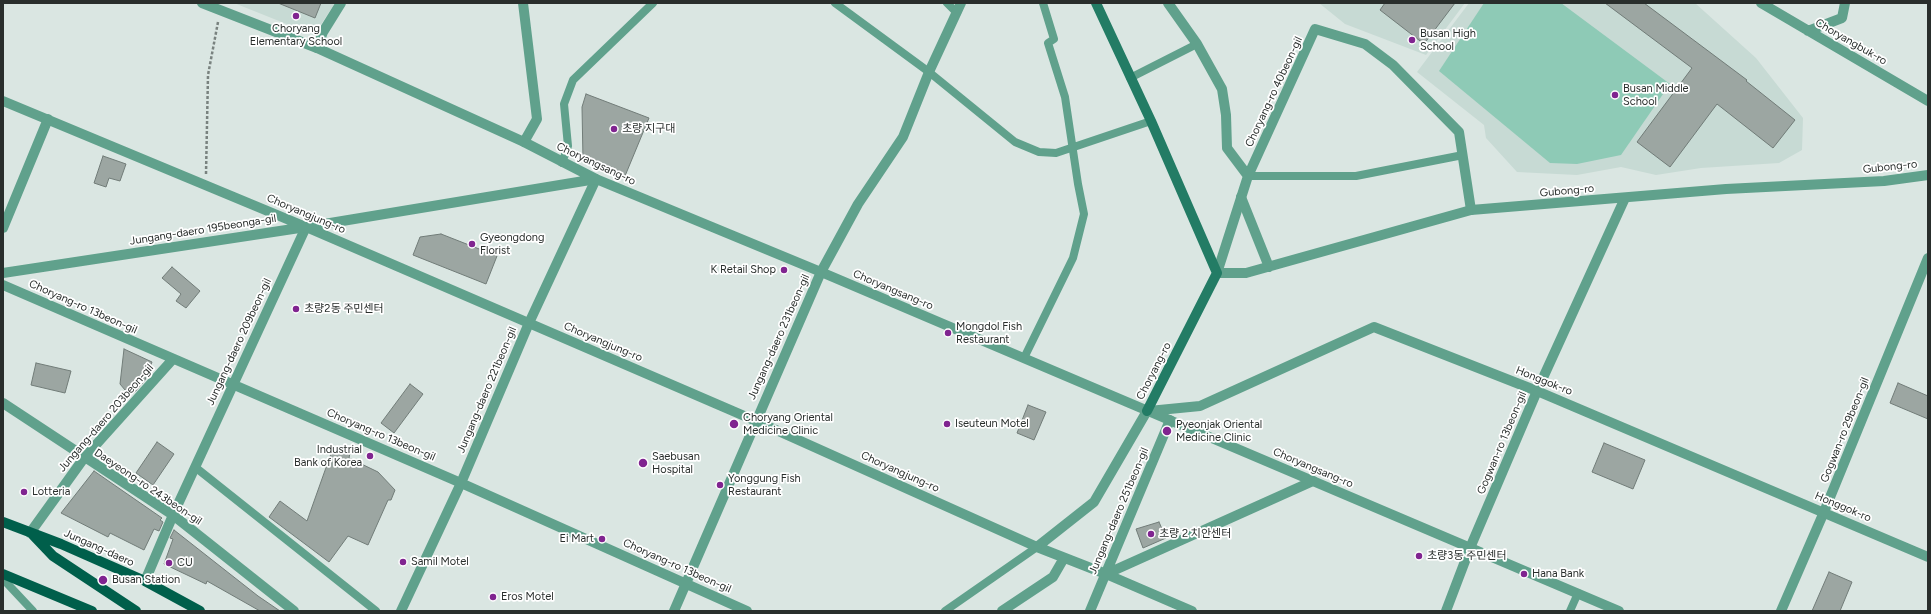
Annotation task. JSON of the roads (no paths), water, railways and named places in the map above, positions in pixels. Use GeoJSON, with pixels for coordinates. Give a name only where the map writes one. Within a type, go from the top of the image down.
{"type":"FeatureCollection","features":[{"type":"Feature","properties":{"kind":"main road"},"geometry":{"type":"LineString","coordinates":[[1096,3],[1151,121],[1217,273]]}},
{"type":"Feature","properties":{"kind":"main road","name":"Choryang-ro"},"geometry":{"type":"LineString","coordinates":[[1147,411],[1217,273]]}},
{"type":"Feature","properties":{"kind":"main road","name":"Jungang-daero"},"geometry":{"type":"LineString","coordinates":[[3,522],[61,544],[145,581],[200,611]]}},
{"type":"Feature","properties":{"kind":"main road","name":"Jungang-daero"},"geometry":{"type":"LineString","coordinates":[[30,532],[53,556],[136,611]]}},
{"type":"Feature","properties":{"kind":"main road"},"geometry":{"type":"LineString","coordinates":[[3,574],[92,611]]}},
{"type":"Feature","properties":{"kind":"street","name":"Choryangsang-ro"},"geometry":{"type":"LineString","coordinates":[[202,3],[317,48],[524,142],[562,163],[596,179],[821,272],[1619,611]]}},
{"type":"Feature","properties":{"kind":"street"},"geometry":{"type":"LineString","coordinates":[[317,48],[323,32],[341,3]]}},
{"type":"Feature","properties":{"kind":"street"},"geometry":{"type":"LineString","coordinates":[[523,3],[537,119],[524,142]]}},
{"type":"Feature","properties":{"kind":"street","name":"Jungang-daero 231beon-gil"},"geometry":{"type":"LineString","coordinates":[[674,611],[821,272],[858,204],[903,137],[929,72],[961,3]]}},
{"type":"Feature","properties":{"kind":"street"},"geometry":{"type":"LineString","coordinates":[[1168,3],[1197,44],[1222,89],[1226,115],[1227,148],[1248,176]]}},
{"type":"Feature","properties":{"kind":"street","name":"Choryangbuk-ro"},"geometry":{"type":"LineString","coordinates":[[1761,3],[1928,101]]}},
{"type":"Feature","properties":{"kind":"street"},"geometry":{"type":"LineString","coordinates":[[1808,31],[1842,18],[1845,3]]}},
{"type":"Feature","properties":{"kind":"street","name":"Choryang-ro 40beon-gil"},"geometry":{"type":"LineString","coordinates":[[1217,273],[1240,197],[1248,176],[1316,29],[1365,44],[1393,65],[1459,132],[1471,210]]}},
{"type":"Feature","properties":{"kind":"street","name":"Choryangjung-ro"},"geometry":{"type":"LineString","coordinates":[[3,101],[306,227],[756,421],[1037,547],[1106,574],[1192,611]]}},
{"type":"Feature","properties":{"kind":"street"},"geometry":{"type":"LineString","coordinates":[[3,228],[48,119]]}},
{"type":"Feature","properties":{"kind":"street","name":"Gubong-ro"},"geometry":{"type":"LineString","coordinates":[[1217,273],[1246,273],[1471,210],[1726,190],[1884,181],[1928,175]]}},
{"type":"Feature","properties":{"kind":"street","name":"Jungang-daero 195beonga-gil"},"geometry":{"type":"LineString","coordinates":[[3,273],[306,227],[596,179]]}},
{"type":"Feature","properties":{"kind":"street","name":"Jungang-daero 221beon-gil"},"geometry":{"type":"LineString","coordinates":[[401,611],[461,483],[529,323],[596,179]]}},
{"type":"Feature","properties":{"kind":"street"},"geometry":{"type":"LineString","coordinates":[[1240,197],[1269,267]]}},
{"type":"Feature","properties":{"kind":"street","name":"Gogwan-ro 13beon-gil"},"geometry":{"type":"LineString","coordinates":[[1446,611],[1470,548],[1537,391],[1625,198]]}},
{"type":"Feature","properties":{"kind":"street","name":"Jungang-daero 209beon-gil"},"geometry":{"type":"LineString","coordinates":[[145,581],[172,515],[306,227]]}},
{"type":"Feature","properties":{"kind":"street","name":"Gogwan-ro 29beon-gil"},"geometry":{"type":"LineString","coordinates":[[1781,611],[1824,512],[1928,258]]}},
{"type":"Feature","properties":{"kind":"street","name":"Choryang-ro 13beon-gil"},"geometry":{"type":"LineString","coordinates":[[3,285],[461,483],[747,611]]}},
{"type":"Feature","properties":{"kind":"street","name":"Honggok-ro"},"geometry":{"type":"LineString","coordinates":[[1147,411],[1200,406],[1374,328],[1537,391],[1928,557]]}},
{"type":"Feature","properties":{"kind":"street","name":"Jungang-daero 203beon-gil"},"geometry":{"type":"LineString","coordinates":[[30,532],[84,458],[173,359]]}},
{"type":"Feature","properties":{"kind":"street","name":"Daeyeong-ro 243beon-gil"},"geometry":{"type":"LineString","coordinates":[[3,402],[84,458],[172,515],[294,611]]}},
{"type":"Feature","properties":{"kind":"street","name":"Choryang-ro"},"geometry":{"type":"LineString","coordinates":[[1037,547],[1094,502],[1147,411]]}},
{"type":"Feature","properties":{"kind":"street","name":"Jungang-daero 251beon-gil"},"geometry":{"type":"LineString","coordinates":[[1090,611],[1170,420]]}},
{"type":"Feature","properties":{"kind":"street"},"geometry":{"type":"LineString","coordinates":[[1106,574],[1313,481]]}},
{"type":"Feature","properties":{"kind":"street"},"geometry":{"type":"LineString","coordinates":[[1002,611],[1053,577],[1064,558]]}},
{"type":"Feature","properties":{"kind":"lane"},"geometry":{"type":"LineString","coordinates":[[562,163],[568,146],[564,104],[573,80],[653,3]]}},
{"type":"Feature","properties":{"kind":"lane"},"geometry":{"type":"LineString","coordinates":[[835,3],[929,72],[1015,142],[1039,152],[1056,153],[1151,121]]}},
{"type":"Feature","properties":{"kind":"lane"},"geometry":{"type":"LineString","coordinates":[[948,3],[957,13]]}},
{"type":"Feature","properties":{"kind":"lane"},"geometry":{"type":"LineString","coordinates":[[1024,358],[1073,258],[1084,214],[1065,97],[1048,43],[1054,39],[1043,3]]}},
{"type":"Feature","properties":{"kind":"lane"},"geometry":{"type":"LineString","coordinates":[[1130,78],[1197,44]]}},
{"type":"Feature","properties":{"kind":"lane"},"geometry":{"type":"LineString","coordinates":[[1248,176],[1356,176],[1463,155]]}},
{"type":"Feature","properties":{"kind":"lane"},"geometry":{"type":"LineString","coordinates":[[195,467],[376,611]]}},
{"type":"Feature","properties":{"kind":"lane","name":"Choryang-ro"},"geometry":{"type":"LineString","coordinates":[[945,611],[1037,547]]}},
{"type":"Feature","properties":{"kind":"lane"},"geometry":{"type":"LineString","coordinates":[[3,579],[33,611]]}},
{"type":"Feature","properties":{"kind":"lane"},"geometry":{"type":"LineString","coordinates":[[1570,611],[1578,593]]}},
{"type":"Feature","properties":{"kind":"place","name":"Choryang Elementary School"},"geometry":{"type":"Point","coordinates":[296,16]}},
{"type":"Feature","properties":{"kind":"place","name":"Busan High School"},"geometry":{"type":"Point","coordinates":[1412,40]}},
{"type":"Feature","properties":{"kind":"place","name":"Busan Middle School"},"geometry":{"type":"Point","coordinates":[1615,95]}},
{"type":"Feature","properties":{"kind":"place","name":"초량 지구대"},"geometry":{"type":"Point","coordinates":[614,129]}},
{"type":"Feature","properties":{"kind":"place","name":"Gyeongdong Florist"},"geometry":{"type":"Point","coordinates":[472,244]}},
{"type":"Feature","properties":{"kind":"place","name":"K Retail Shop"},"geometry":{"type":"Point","coordinates":[784,270]}},
{"type":"Feature","properties":{"kind":"place","name":"초량2동 주민센터"},"geometry":{"type":"Point","coordinates":[296,309]}},
{"type":"Feature","properties":{"kind":"place","name":"Mongdol Fish Restaurant"},"geometry":{"type":"Point","coordinates":[948,333]}},
{"type":"Feature","properties":{"kind":"place","name":"Choryang Oriental Medicine Clinic"},"geometry":{"type":"Point","coordinates":[734,424]}},
{"type":"Feature","properties":{"kind":"place","name":"Iseuteun Motel"},"geometry":{"type":"Point","coordinates":[947,424]}},
{"type":"Feature","properties":{"kind":"place","name":"Pyeonjak Oriental Medicine Clinic"},"geometry":{"type":"Point","coordinates":[1167,431]}},
{"type":"Feature","properties":{"kind":"place","name":"Industrial Bank of Korea"},"geometry":{"type":"Point","coordinates":[370,456]}},
{"type":"Feature","properties":{"kind":"place","name":"Saebusan Hospital"},"geometry":{"type":"Point","coordinates":[643,463]}},
{"type":"Feature","properties":{"kind":"place","name":"Yonggung Fish Restaurant"},"geometry":{"type":"Point","coordinates":[720,485]}},
{"type":"Feature","properties":{"kind":"place","name":"Lotteria"},"geometry":{"type":"Point","coordinates":[24,492]}},
{"type":"Feature","properties":{"kind":"place","name":"초량 2 치안센터"},"geometry":{"type":"Point","coordinates":[1151,534]}},
{"type":"Feature","properties":{"kind":"place","name":"Ei Mart"},"geometry":{"type":"Point","coordinates":[602,539]}},
{"type":"Feature","properties":{"kind":"place","name":"초량3동 주민센터"},"geometry":{"type":"Point","coordinates":[1419,556]}},
{"type":"Feature","properties":{"kind":"place","name":"Samil Motel"},"geometry":{"type":"Point","coordinates":[403,562]}},
{"type":"Feature","properties":{"kind":"place","name":"CU"},"geometry":{"type":"Point","coordinates":[169,563]}},
{"type":"Feature","properties":{"kind":"place","name":"Hana Bank"},"geometry":{"type":"Point","coordinates":[1524,574]}},
{"type":"Feature","properties":{"kind":"place","name":"Busan Station"},"geometry":{"type":"Point","coordinates":[103,580]}},
{"type":"Feature","properties":{"kind":"place","name":"Eros Motel"},"geometry":{"type":"Point","coordinates":[493,597]}}]}
